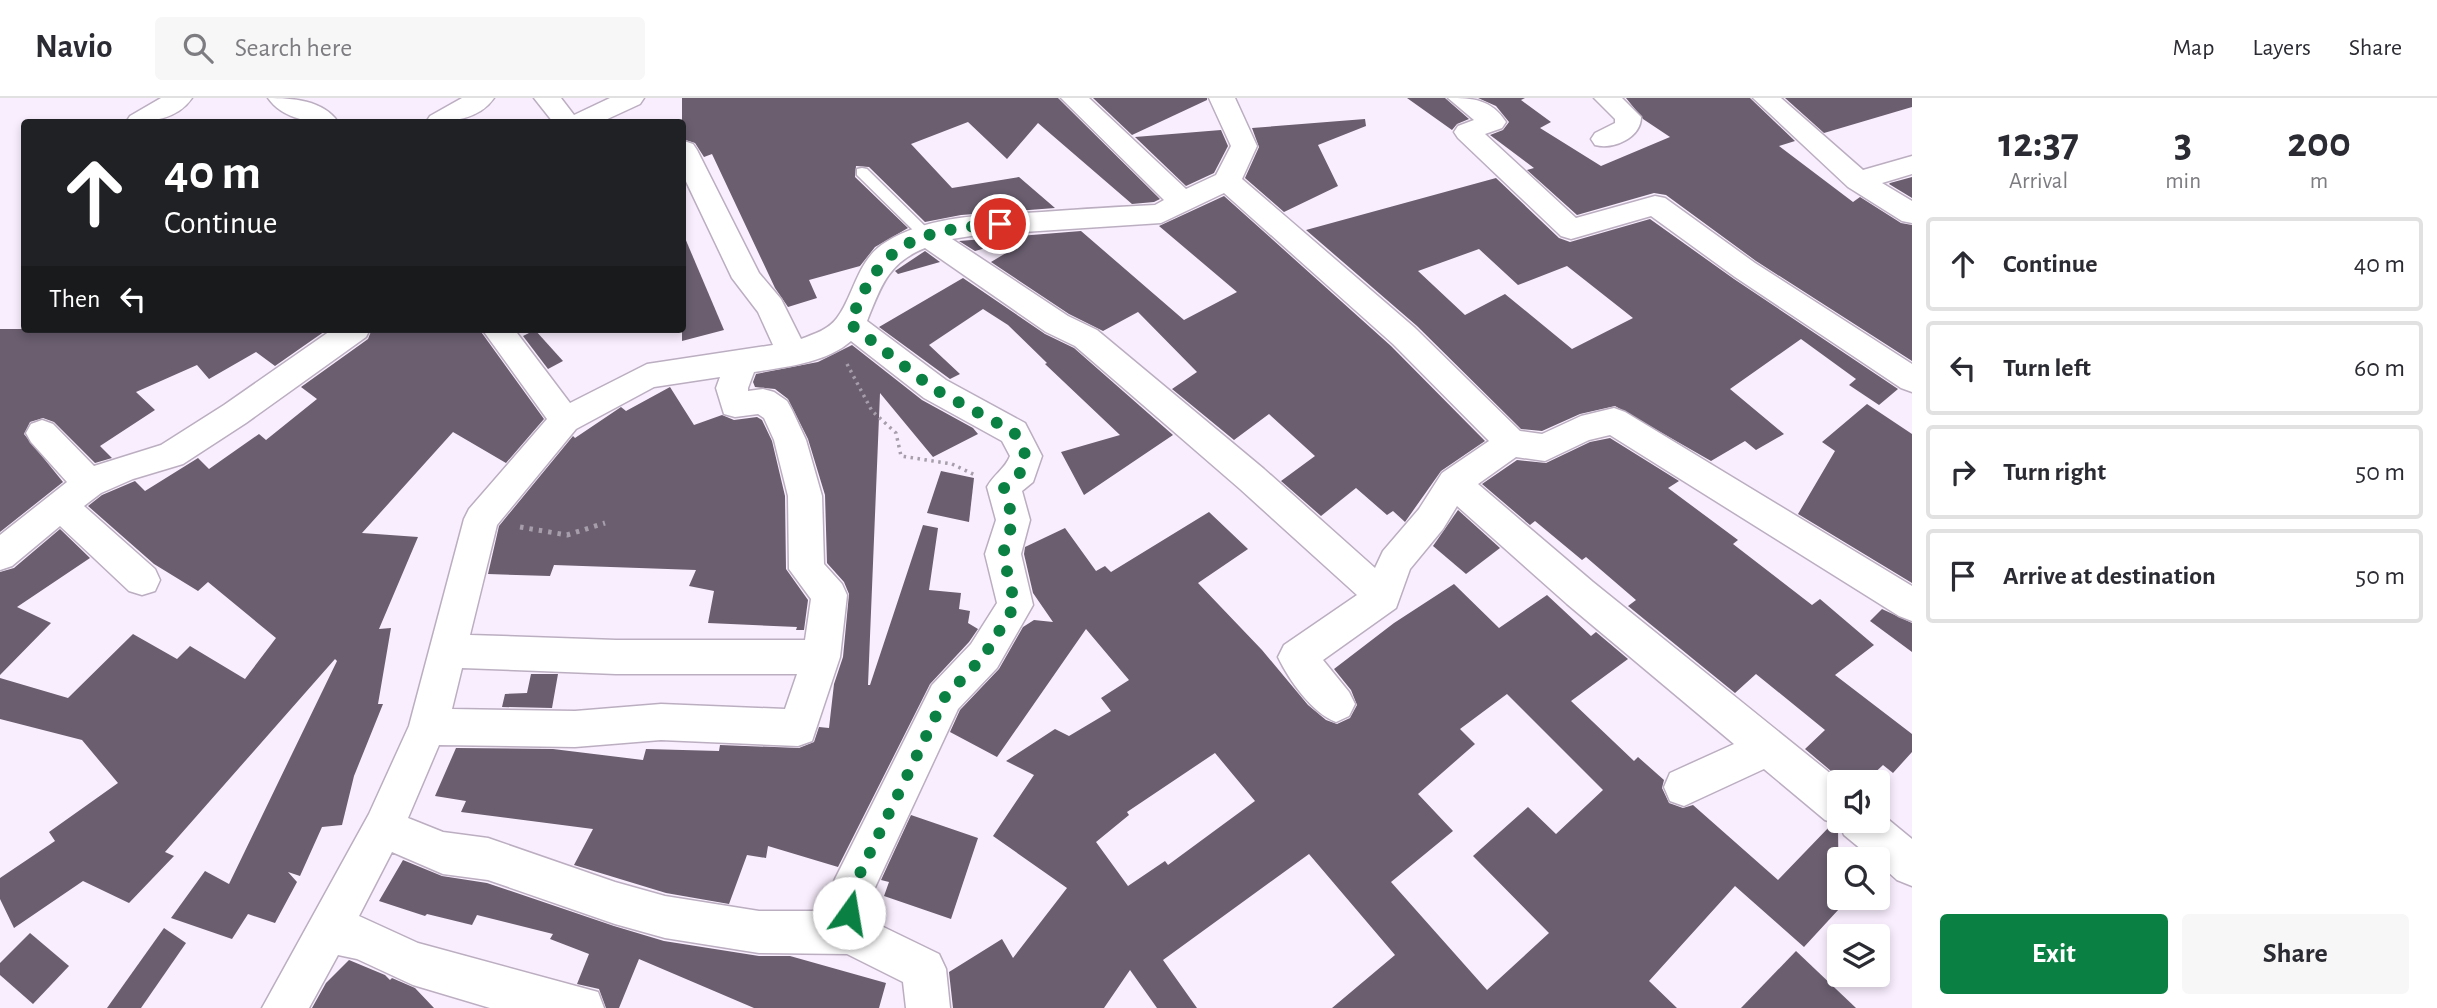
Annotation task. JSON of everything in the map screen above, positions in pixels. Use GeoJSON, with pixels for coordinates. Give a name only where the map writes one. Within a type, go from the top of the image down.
{"type":"FeatureCollection","features":[{"type":"Feature","properties":{"kind":"street"},"geometry":{"type":"LineString","coordinates":[[124,98],[131,119]]}},
{"type":"Feature","properties":{"kind":"street"},"geometry":{"type":"LineString","coordinates":[[144,119],[179,98]]}},
{"type":"Feature","properties":{"kind":"street"},"geometry":{"type":"LineString","coordinates":[[281,98],[320,119]]}},
{"type":"Feature","properties":{"kind":"street"},"geometry":{"type":"LineString","coordinates":[[444,119],[481,98]]}},
{"type":"Feature","properties":{"kind":"street"},"geometry":{"type":"LineString","coordinates":[[547,98],[564,119]]}},
{"type":"Feature","properties":{"kind":"street"},"geometry":{"type":"LineString","coordinates":[[588,119],[631,98]]}},
{"type":"Feature","properties":{"kind":"street"},"geometry":{"type":"LineString","coordinates":[[1074,98],[1182,201]]}},
{"type":"Feature","properties":{"kind":"street"},"geometry":{"type":"LineString","coordinates":[[284,1008],[383,828],[428,727],[481,519],[565,420],[647,376],[793,354],[841,332],[881,262],[895,249],[937,232],[976,225],[1161,214],[1182,201],[1227,181],[1244,146],[1222,98]]}},
{"type":"Feature","properties":{"kind":"street"},"geometry":{"type":"LineString","coordinates":[[1461,98],[1493,122],[1467,132],[1571,229],[1655,205],[1745,270],[1912,380]]}},
{"type":"Feature","properties":{"kind":"street"},"geometry":{"type":"LineString","coordinates":[[1604,139],[1628,127],[1628,117],[1607,98]]}},
{"type":"Feature","properties":{"kind":"street"},"geometry":{"type":"LineString","coordinates":[[1766,98],[1858,181],[1912,214]]}},
{"type":"Feature","properties":{"kind":"street"},"geometry":{"type":"LineString","coordinates":[[686,154],[747,278],[770,307],[793,354]]}},
{"type":"Feature","properties":{"kind":"street"},"geometry":{"type":"LineString","coordinates":[[1858,181],[1912,165]]}},
{"type":"Feature","properties":{"kind":"street"},"geometry":{"type":"LineString","coordinates":[[1227,181],[1404,336],[1511,443],[1545,448],[1581,429],[1615,421],[1912,605]]}},
{"type":"Feature","properties":{"kind":"street"},"geometry":{"type":"LineString","coordinates":[[927,236],[1057,324],[1086,338],[1333,551],[1382,597]]}},
{"type":"Feature","properties":{"kind":"street"},"geometry":{"type":"LineString","coordinates":[[841,332],[934,389],[1014,432],[1026,456],[1021,472],[1004,488],[1013,520],[1003,554],[1015,605],[984,656],[945,697],[850,894],[849,933]]}},
{"type":"Feature","properties":{"kind":"street"},"geometry":{"type":"LineString","coordinates":[[0,555],[89,483],[125,468],[170,455],[235,414],[349,333]]}},
{"type":"Feature","properties":{"kind":"street"},"geometry":{"type":"LineString","coordinates":[[499,333],[565,420]]}},
{"type":"Feature","properties":{"kind":"street"},"geometry":{"type":"LineString","coordinates":[[428,727],[575,729],[661,722],[798,728],[821,657],[829,595],[807,569],[804,496],[790,440],[776,410],[763,401],[735,405],[732,388],[741,363]]}},
{"type":"Feature","properties":{"kind":"street"},"geometry":{"type":"LineString","coordinates":[[42,432],[89,483]]}},
{"type":"Feature","properties":{"kind":"street"},"geometry":{"type":"LineString","coordinates":[[1336,704],[1297,657],[1382,597],[1395,562],[1431,519],[1454,482],[1511,443]]}},
{"type":"Feature","properties":{"kind":"street"},"geometry":{"type":"LineString","coordinates":[[1454,482],[1580,593],[1827,796]]}},
{"type":"Feature","properties":{"kind":"street"},"geometry":{"type":"LineString","coordinates":[[62,507],[142,580]]}},
{"type":"Feature","properties":{"kind":"street"},"geometry":{"type":"LineString","coordinates":[[446,651],[616,657],[821,657]]}},
{"type":"Feature","properties":{"kind":"street"},"geometry":{"type":"LineString","coordinates":[[1684,787],[1767,748]]}},
{"type":"Feature","properties":{"kind":"street"},"geometry":{"type":"LineString","coordinates":[[383,828],[443,853],[488,859],[615,903],[665,917],[759,932],[849,933],[924,969],[928,1008]]}},
{"type":"Feature","properties":{"kind":"street"},"geometry":{"type":"LineString","coordinates":[[1873,833],[1912,865]]}},
{"type":"Feature","properties":{"kind":"street"},"geometry":{"type":"LineString","coordinates":[[328,932],[360,939],[413,963],[510,992],[582,1008]]}},
{"type":"Feature","properties":{"kind":"lane"},"geometry":{"type":"LineString","coordinates":[[862,172],[927,236]]}},
{"type":"Feature","properties":{"kind":"path"},"geometry":{"type":"LineString","coordinates":[[841,332],[865,404],[887,429],[896,433],[901,456],[952,464],[1004,488]]}},
{"type":"Feature","properties":{"kind":"path"},"geometry":{"type":"LineString","coordinates":[[481,519],[567,535],[606,523]]}},
{"type":"Feature","properties":{"kind":"building"},"geometry":{"type":"Polygon","coordinates":[[[682,98],[1058,98],[1160,199],[1132,204],[1038,123],[1007,159],[968,122],[911,144],[952,188],[1019,177],[1055,208],[961,215],[925,222],[869,167],[856,166],[855,177],[908,228],[875,247],[860,266],[809,280],[817,298],[788,307],[775,288],[712,154],[704,157],[695,143],[686,140],[686,119],[682,119],[682,98]]]}},
{"type":"Feature","properties":{"kind":"building"},"geometry":{"type":"Polygon","coordinates":[[[1093,98],[1207,98],[1207,100],[1132,135],[1093,98]]]}},
{"type":"Feature","properties":{"kind":"building"},"geometry":{"type":"Polygon","coordinates":[[[1407,98],[1445,98],[1469,119],[1457,124],[1452,130],[1407,98]]]}},
{"type":"Feature","properties":{"kind":"building"},"geometry":{"type":"Polygon","coordinates":[[[1478,98],[1525,98],[1521,100],[1551,122],[1540,128],[1601,166],[1670,137],[1643,119],[1626,98],[1750,98],[1795,141],[1779,146],[1853,202],[1860,197],[1901,223],[1912,225],[1912,361],[1756,261],[1666,195],[1654,193],[1577,215],[1527,170],[1534,168],[1490,135],[1503,130],[1509,122],[1496,106],[1478,98]]]}},
{"type":"Feature","properties":{"kind":"building"},"geometry":{"type":"Polygon","coordinates":[[[1785,98],[1912,98],[1912,107],[1824,133],[1785,98]]]}},
{"type":"Feature","properties":{"kind":"building"},"geometry":{"type":"Polygon","coordinates":[[[1365,119],[1366,126],[1318,145],[1338,186],[1284,212],[1245,178],[1259,147],[1252,128],[1365,119]]]}},
{"type":"Feature","properties":{"kind":"building"},"geometry":{"type":"Polygon","coordinates":[[[1221,130],[1228,146],[1214,173],[1186,186],[1135,137],[1221,130]]]}},
{"type":"Feature","properties":{"kind":"building"},"geometry":{"type":"Polygon","coordinates":[[[1912,177],[1912,198],[1889,184],[1890,183],[1912,177]]]}},
{"type":"Feature","properties":{"kind":"building"},"geometry":{"type":"Polygon","coordinates":[[[1496,178],[1559,238],[1570,242],[1650,219],[1898,389],[1879,405],[1849,385],[1856,379],[1801,339],[1730,389],[1784,434],[1756,450],[1745,441],[1711,461],[1615,406],[1580,414],[1542,431],[1521,429],[1417,326],[1306,230],[1496,178]],[[1479,249],[1418,271],[1465,315],[1505,294],[1572,349],[1633,318],[1567,266],[1518,285],[1479,249]]]}},
{"type":"Feature","properties":{"kind":"building"},"geometry":{"type":"Polygon","coordinates":[[[1224,196],[1391,346],[1485,441],[1441,471],[1405,522],[1393,511],[1387,515],[1356,488],[1321,516],[1281,481],[1315,456],[1269,414],[1234,440],[1172,389],[1197,372],[1138,312],[1103,331],[1069,314],[991,262],[1011,250],[1008,242],[975,251],[959,241],[1081,231],[1184,320],[1237,292],[1159,226],[1224,196]]]}},
{"type":"Feature","properties":{"kind":"building"},"geometry":{"type":"Polygon","coordinates":[[[686,240],[724,330],[682,341],[682,333],[686,333],[686,240]]]}},
{"type":"Feature","properties":{"kind":"building"},"geometry":{"type":"Polygon","coordinates":[[[925,251],[940,262],[898,274],[895,271],[925,251]]]}},
{"type":"Feature","properties":{"kind":"building"},"geometry":{"type":"Polygon","coordinates":[[[963,278],[1045,334],[1074,348],[1173,435],[1084,495],[1061,452],[1120,435],[1008,325],[983,309],[929,345],[960,374],[950,379],[879,327],[963,278]]]}},
{"type":"Feature","properties":{"kind":"building"},"geometry":{"type":"Polygon","coordinates":[[[0,329],[21,329],[21,333],[322,333],[275,366],[256,352],[209,379],[197,365],[136,392],[155,410],[100,446],[112,458],[95,463],[54,422],[43,418],[30,422],[24,434],[63,482],[0,532],[0,329]]]}},
{"type":"Feature","properties":{"kind":"building"},"geometry":{"type":"Polygon","coordinates":[[[370,333],[482,333],[544,419],[506,463],[453,432],[362,533],[418,537],[379,629],[391,628],[378,704],[383,704],[354,776],[342,825],[322,827],[300,876],[288,872],[297,882],[275,923],[248,914],[232,939],[171,918],[205,871],[229,884],[337,661],[335,659],[165,852],[174,856],[129,903],[83,881],[14,928],[0,899],[0,878],[55,841],[49,832],[118,783],[82,740],[0,719],[0,678],[68,698],[133,634],[177,659],[190,646],[245,679],[276,638],[208,582],[198,591],[154,564],[88,506],[102,495],[135,481],[145,491],[198,458],[209,469],[259,434],[266,440],[317,399],[301,387],[368,339],[370,333]]]}},
{"type":"Feature","properties":{"kind":"building"},"geometry":{"type":"Polygon","coordinates":[[[538,333],[563,361],[548,369],[523,336],[538,333]]]}},
{"type":"Feature","properties":{"kind":"building"},"geometry":{"type":"Polygon","coordinates":[[[852,345],[922,400],[973,428],[978,434],[933,457],[880,393],[868,685],[923,525],[938,528],[929,590],[961,593],[959,609],[970,611],[968,623],[978,629],[930,684],[838,867],[768,846],[766,858],[747,855],[729,904],[666,893],[574,865],[593,829],[461,812],[466,801],[435,796],[456,748],[553,749],[643,760],[646,749],[719,751],[720,745],[799,748],[814,742],[819,727],[829,728],[834,684],[843,657],[849,594],[844,582],[827,563],[825,495],[808,439],[788,399],[775,389],[755,387],[753,382],[756,374],[818,362],[852,345]]]}},
{"type":"Feature","properties":{"kind":"building"},"geometry":{"type":"Polygon","coordinates":[[[670,387],[694,425],[722,415],[734,420],[757,417],[762,420],[772,441],[785,496],[786,569],[808,600],[804,630],[796,630],[797,627],[708,623],[714,591],[689,586],[696,570],[554,565],[550,576],[488,574],[499,526],[573,436],[575,438],[621,407],[626,411],[670,387]]]}},
{"type":"Feature","properties":{"kind":"building"},"geometry":{"type":"Polygon","coordinates":[[[1867,404],[1912,434],[1912,583],[1798,514],[1835,451],[1822,442],[1867,404]]]}},
{"type":"Feature","properties":{"kind":"building"},"geometry":{"type":"Polygon","coordinates":[[[1610,438],[1679,481],[1668,488],[1738,540],[1733,544],[1812,605],[1820,599],[1874,645],[1835,675],[1912,734],[1912,752],[1893,773],[1883,765],[1878,770],[1830,770],[1805,749],[1825,730],[1756,674],[1735,693],[1628,606],[1636,600],[1586,557],[1582,560],[1535,521],[1530,525],[1482,484],[1517,460],[1546,463],[1590,442],[1610,438]]]}},
{"type":"Feature","properties":{"kind":"building"},"geometry":{"type":"Polygon","coordinates":[[[941,471],[974,478],[969,522],[927,513],[941,471]]]}},
{"type":"Feature","properties":{"kind":"building"},"geometry":{"type":"Polygon","coordinates":[[[1458,510],[1500,548],[1466,574],[1433,546],[1458,510]]]}},
{"type":"Feature","properties":{"kind":"building"},"geometry":{"type":"Polygon","coordinates":[[[1209,512],[1248,549],[1198,583],[1262,650],[1308,705],[1326,720],[1337,724],[1350,718],[1357,705],[1351,690],[1334,669],[1394,623],[1454,584],[1499,628],[1547,595],[1591,636],[1596,632],[1628,659],[1571,701],[1634,761],[1638,757],[1664,780],[1662,788],[1669,803],[1683,808],[1693,805],[1778,880],[1827,829],[1827,833],[1838,833],[1838,847],[1827,847],[1827,910],[1838,910],[1804,947],[1735,886],[1649,981],[1677,1008],[1332,1008],[1395,955],[1309,854],[1163,960],[1197,1008],[1157,1008],[1130,970],[1104,1008],[953,1008],[949,972],[1002,939],[1013,958],[1067,888],[993,836],[1034,775],[1006,761],[1055,729],[1069,736],[1111,711],[1101,698],[1129,680],[1086,629],[997,757],[950,732],[960,710],[999,669],[1023,627],[1034,620],[1053,622],[1033,593],[1024,554],[1025,547],[1065,528],[1096,571],[1105,566],[1111,572],[1209,512]],[[1507,694],[1460,729],[1475,744],[1418,794],[1453,831],[1391,882],[1487,990],[1549,933],[1473,856],[1528,807],[1556,834],[1603,790],[1507,694]],[[1215,753],[1127,812],[1129,815],[1096,842],[1128,886],[1165,861],[1168,865],[1255,801],[1215,753]]]}},
{"type":"Feature","properties":{"kind":"building"},"geometry":{"type":"Polygon","coordinates":[[[60,529],[90,558],[17,607],[51,623],[0,675],[0,572],[14,568],[60,529]]]}},
{"type":"Feature","properties":{"kind":"building"},"geometry":{"type":"Polygon","coordinates":[[[1882,609],[1912,623],[1912,652],[1870,621],[1882,609]]]}},
{"type":"Feature","properties":{"kind":"building"},"geometry":{"type":"Polygon","coordinates":[[[531,674],[558,674],[552,708],[502,707],[505,694],[527,693],[531,674]]]}},
{"type":"Feature","properties":{"kind":"building"},"geometry":{"type":"Polygon","coordinates":[[[911,815],[978,838],[951,919],[884,896],[889,882],[881,880],[911,815]]]}},
{"type":"Feature","properties":{"kind":"building"},"geometry":{"type":"Polygon","coordinates":[[[403,860],[442,876],[487,883],[664,941],[759,956],[790,956],[886,983],[879,1008],[754,1008],[639,959],[619,1008],[606,1008],[599,989],[577,984],[589,954],[550,939],[553,934],[477,915],[472,925],[427,914],[425,916],[379,901],[403,860]]]}},
{"type":"Feature","properties":{"kind":"building"},"geometry":{"type":"Polygon","coordinates":[[[164,928],[186,943],[141,1008],[107,1008],[164,928]]]}},
{"type":"Feature","properties":{"kind":"building"},"geometry":{"type":"Polygon","coordinates":[[[30,933],[69,966],[33,1004],[0,975],[0,963],[30,933]]]}},
{"type":"Feature","properties":{"kind":"building"},"geometry":{"type":"Polygon","coordinates":[[[1796,951],[1827,980],[1827,987],[1834,987],[1856,1008],[1741,1008],[1796,951]]]}},
{"type":"Feature","properties":{"kind":"building"},"geometry":{"type":"Polygon","coordinates":[[[349,960],[385,975],[390,980],[392,978],[415,988],[434,1008],[312,1008],[326,983],[349,960]]]}},
{"type":"Feature","properties":{"kind":"route"},"geometry":{"type":"LineString","coordinates":[[849,913],[850,894],[945,697],[984,656],[1015,605],[1003,554],[1013,520],[1004,488],[1021,472],[1026,456],[1014,432],[934,389],[850,324],[867,284],[881,262],[895,249],[937,232],[1000,224]]}}]}
